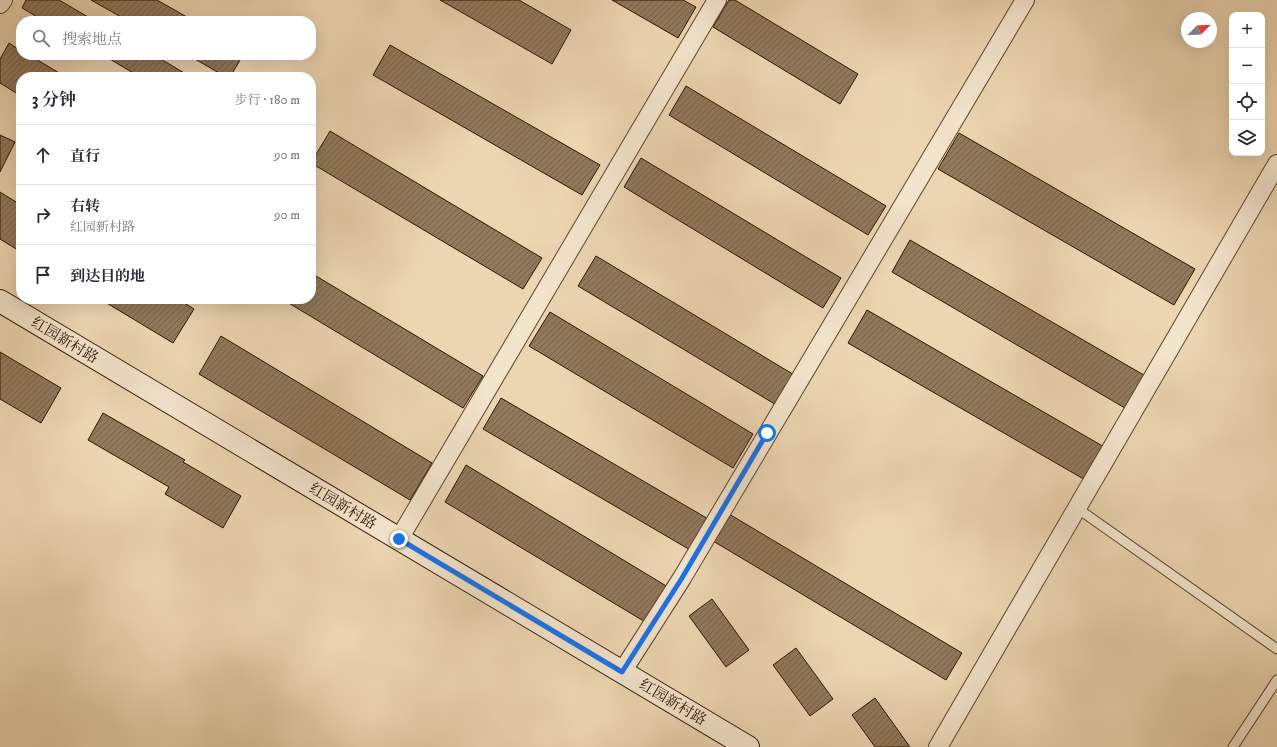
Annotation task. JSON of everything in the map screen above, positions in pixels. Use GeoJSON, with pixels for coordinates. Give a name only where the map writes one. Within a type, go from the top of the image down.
{"type":"FeatureCollection","features":[{"type":"Feature","properties":{"kind":"main road","name":"红园新村路"},"geometry":{"type":"LineString","coordinates":[[0,301],[748,747]]}},
{"type":"Feature","properties":{"kind":"street"},"geometry":{"type":"LineString","coordinates":[[0,4],[3,0]]}},
{"type":"Feature","properties":{"kind":"street"},"geometry":{"type":"LineString","coordinates":[[399,539],[717,0]]}},
{"type":"Feature","properties":{"kind":"street"},"geometry":{"type":"LineString","coordinates":[[622,672],[682,578],[1025,0]]}},
{"type":"Feature","properties":{"kind":"street"},"geometry":{"type":"LineString","coordinates":[[938,747],[1277,164]]}},
{"type":"Feature","properties":{"kind":"lane"},"geometry":{"type":"LineString","coordinates":[[1077,508],[1277,649]]}},
{"type":"Feature","properties":{"kind":"lane"},"geometry":{"type":"LineString","coordinates":[[1233,747],[1277,680]]}},
{"type":"Feature","properties":{"kind":"building"},"geometry":{"type":"Polygon","coordinates":[[[26,0],[59,0],[86,16],[36,16],[22,8],[26,0]]]}},
{"type":"Feature","properties":{"kind":"building"},"geometry":{"type":"Polygon","coordinates":[[[91,0],[157,0],[185,16],[119,16],[91,0]]]}},
{"type":"Feature","properties":{"kind":"building"},"geometry":{"type":"Polygon","coordinates":[[[440,0],[519,0],[571,30],[552,64],[440,0]]]}},
{"type":"Feature","properties":{"kind":"building"},"geometry":{"type":"Polygon","coordinates":[[[612,0],[683,0],[696,7],[678,38],[612,0]]]}},
{"type":"Feature","properties":{"kind":"building"},"geometry":{"type":"Polygon","coordinates":[[[729,0],[735,0],[858,74],[840,104],[713,27],[729,0]]]}},
{"type":"Feature","properties":{"kind":"building"},"geometry":{"type":"Polygon","coordinates":[[[9,43],[16,48],[16,60],[37,60],[58,72],[16,72],[16,93],[0,83],[0,59],[9,43]]]}},
{"type":"Feature","properties":{"kind":"building"},"geometry":{"type":"Polygon","coordinates":[[[390,45],[600,165],[582,195],[373,75],[390,45]]]}},
{"type":"Feature","properties":{"kind":"building"},"geometry":{"type":"Polygon","coordinates":[[[111,60],[162,60],[183,72],[132,72],[111,60]]]}},
{"type":"Feature","properties":{"kind":"building"},"geometry":{"type":"Polygon","coordinates":[[[197,60],[240,60],[233,72],[217,72],[197,60]]]}},
{"type":"Feature","properties":{"kind":"building"},"geometry":{"type":"Polygon","coordinates":[[[686,86],[886,206],[868,235],[669,115],[686,86]]]}},
{"type":"Feature","properties":{"kind":"building"},"geometry":{"type":"Polygon","coordinates":[[[330,131],[542,258],[523,289],[316,166],[316,155],[330,131]]]}},
{"type":"Feature","properties":{"kind":"building"},"geometry":{"type":"Polygon","coordinates":[[[959,133],[1195,269],[1174,305],[938,169],[959,133]]]}},
{"type":"Feature","properties":{"kind":"building"},"geometry":{"type":"Polygon","coordinates":[[[0,135],[15,142],[0,172],[0,135]]]}},
{"type":"Feature","properties":{"kind":"building"},"geometry":{"type":"Polygon","coordinates":[[[641,158],[841,278],[823,308],[624,187],[641,158]]]}},
{"type":"Feature","properties":{"kind":"building"},"geometry":{"type":"Polygon","coordinates":[[[0,192],[16,202],[16,249],[0,239],[0,192]]]}},
{"type":"Feature","properties":{"kind":"building"},"geometry":{"type":"Polygon","coordinates":[[[910,240],[1149,378],[1130,411],[892,272],[910,240]]]}},
{"type":"Feature","properties":{"kind":"building"},"geometry":{"type":"Polygon","coordinates":[[[596,256],[796,376],[778,406],[578,286],[596,256]]]}},
{"type":"Feature","properties":{"kind":"building"},"geometry":{"type":"Polygon","coordinates":[[[316,276],[483,376],[463,408],[290,304],[316,304],[316,276]]]}},
{"type":"Feature","properties":{"kind":"building"},"geometry":{"type":"Polygon","coordinates":[[[108,304],[186,304],[194,309],[173,343],[108,304]]]}},
{"type":"Feature","properties":{"kind":"building"},"geometry":{"type":"Polygon","coordinates":[[[867,310],[1106,448],[1087,481],[848,343],[867,310]]]}},
{"type":"Feature","properties":{"kind":"building"},"geometry":{"type":"Polygon","coordinates":[[[550,312],[753,434],[733,468],[529,346],[550,312]]]}},
{"type":"Feature","properties":{"kind":"building"},"geometry":{"type":"Polygon","coordinates":[[[221,336],[432,463],[410,500],[199,374],[221,336]]]}},
{"type":"Feature","properties":{"kind":"building"},"geometry":{"type":"Polygon","coordinates":[[[0,352],[61,388],[41,423],[0,399],[0,352]]]}},
{"type":"Feature","properties":{"kind":"building"},"geometry":{"type":"Polygon","coordinates":[[[501,398],[710,520],[692,551],[483,429],[501,398]]]}},
{"type":"Feature","properties":{"kind":"building"},"geometry":{"type":"Polygon","coordinates":[[[103,413],[185,460],[183,462],[241,496],[223,528],[165,494],[169,487],[88,440],[103,413]]]}},
{"type":"Feature","properties":{"kind":"building"},"geometry":{"type":"Polygon","coordinates":[[[466,465],[668,587],[647,623],[445,502],[466,465]]]}},
{"type":"Feature","properties":{"kind":"building"},"geometry":{"type":"Polygon","coordinates":[[[729,514],[962,653],[946,680],[713,541],[729,514]]]}},
{"type":"Feature","properties":{"kind":"building"},"geometry":{"type":"Polygon","coordinates":[[[712,599],[749,650],[726,667],[689,616],[712,599]]]}},
{"type":"Feature","properties":{"kind":"building"},"geometry":{"type":"Polygon","coordinates":[[[796,648],[833,699],[810,716],[773,665],[796,648]]]}},
{"type":"Feature","properties":{"kind":"building"},"geometry":{"type":"Polygon","coordinates":[[[875,698],[910,747],[875,747],[852,715],[875,698]]]}},
{"type":"Feature","properties":{"kind":"route"},"geometry":{"type":"LineString","coordinates":[[399,539],[622,672],[682,578],[767,433]]}}]}
